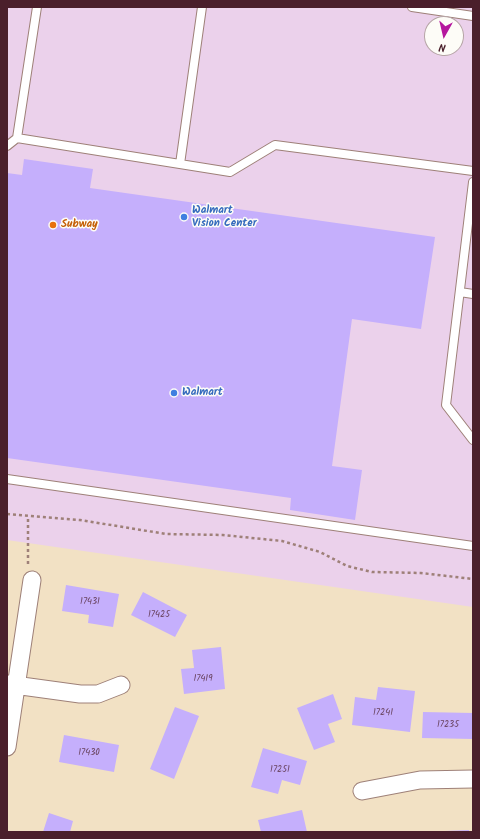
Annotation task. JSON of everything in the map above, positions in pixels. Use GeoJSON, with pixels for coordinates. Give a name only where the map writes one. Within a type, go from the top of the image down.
{"type":"FeatureCollection","features":[{"type":"Feature","properties":{"kind":"street"},"geometry":{"type":"LineString","coordinates":[[7,747],[12,685],[32,580]]}},
{"type":"Feature","properties":{"kind":"street"},"geometry":{"type":"LineString","coordinates":[[12,685],[80,694],[98,694],[121,685]]}},
{"type":"Feature","properties":{"kind":"street"},"geometry":{"type":"LineString","coordinates":[[362,791],[420,780],[473,779]]}},
{"type":"Feature","properties":{"kind":"lane"},"geometry":{"type":"LineString","coordinates":[[7,146],[17,138],[37,7]]}},
{"type":"Feature","properties":{"kind":"lane"},"geometry":{"type":"LineString","coordinates":[[180,164],[202,7]]}},
{"type":"Feature","properties":{"kind":"lane"},"geometry":{"type":"LineString","coordinates":[[412,7],[473,16]]}},
{"type":"Feature","properties":{"kind":"lane"},"geometry":{"type":"LineString","coordinates":[[17,138],[230,172],[275,145],[473,171]]}},
{"type":"Feature","properties":{"kind":"lane"},"geometry":{"type":"LineString","coordinates":[[473,182],[446,405],[473,440]]}},
{"type":"Feature","properties":{"kind":"lane"},"geometry":{"type":"LineString","coordinates":[[460,292],[473,294]]}},
{"type":"Feature","properties":{"kind":"lane"},"geometry":{"type":"LineString","coordinates":[[7,479],[473,546]]}},
{"type":"Feature","properties":{"kind":"path"},"geometry":{"type":"LineString","coordinates":[[7,514],[80,520],[166,534],[223,535],[282,541],[320,552],[347,566],[372,572],[421,573],[473,579]]}},
{"type":"Feature","properties":{"kind":"path"},"geometry":{"type":"LineString","coordinates":[[28,516],[28,562],[32,580]]}},
{"type":"Feature","properties":{"kind":"shaded area"},"geometry":{"type":"Polygon","coordinates":[[[7,7],[473,7],[473,607],[7,540],[7,7]]]}},
{"type":"Feature","properties":{"kind":"building","name":"Walmart"},"geometry":{"type":"Polygon","coordinates":[[[24,159],[93,169],[90,188],[435,237],[421,329],[352,319],[332,466],[362,470],[355,520],[290,510],[291,498],[7,458],[7,173],[22,175],[24,159]]]}},
{"type":"Feature","properties":{"kind":"building"},"geometry":{"type":"Polygon","coordinates":[[[66,585],[119,594],[113,627],[88,623],[89,615],[62,611],[66,585]]]}},
{"type":"Feature","properties":{"kind":"building"},"geometry":{"type":"Polygon","coordinates":[[[143,592],[187,615],[175,637],[131,615],[143,592]]]}},
{"type":"Feature","properties":{"kind":"building"},"geometry":{"type":"Polygon","coordinates":[[[221,647],[225,689],[184,694],[181,669],[194,668],[192,650],[221,647]]]}},
{"type":"Feature","properties":{"kind":"building"},"geometry":{"type":"Polygon","coordinates":[[[378,687],[415,691],[410,732],[352,725],[355,697],[376,700],[378,687]]]}},
{"type":"Feature","properties":{"kind":"building"},"geometry":{"type":"Polygon","coordinates":[[[333,694],[342,719],[328,724],[335,742],[314,750],[297,708],[333,694]]]}},
{"type":"Feature","properties":{"kind":"building"},"geometry":{"type":"Polygon","coordinates":[[[175,707],[199,716],[174,779],[150,769],[175,707]]]}},
{"type":"Feature","properties":{"kind":"building"},"geometry":{"type":"Polygon","coordinates":[[[423,712],[473,713],[473,739],[422,738],[423,712]]]}},
{"type":"Feature","properties":{"kind":"building"},"geometry":{"type":"Polygon","coordinates":[[[64,735],[119,745],[114,772],[59,762],[64,735]]]}},
{"type":"Feature","properties":{"kind":"building"},"geometry":{"type":"Polygon","coordinates":[[[263,748],[307,761],[300,785],[282,780],[278,794],[251,787],[263,748]]]}},
{"type":"Feature","properties":{"kind":"building"},"geometry":{"type":"Polygon","coordinates":[[[302,810],[307,832],[261,832],[258,820],[302,810]]]}},
{"type":"Feature","properties":{"kind":"building"},"geometry":{"type":"Polygon","coordinates":[[[49,813],[73,821],[70,832],[43,832],[49,813]]]}},
{"type":"Feature","properties":{"kind":"building"},"geometry":{"type":"Polygon","coordinates":[[[469,830],[469,832],[445,832],[445,831],[469,830]]]}},
{"type":"Feature","properties":{"kind":"place","name":"Walmart Vision Center"},"geometry":{"type":"Point","coordinates":[184,217]}},
{"type":"Feature","properties":{"kind":"place","name":"Subway"},"geometry":{"type":"Point","coordinates":[53,225]}},
{"type":"Feature","properties":{"kind":"place","name":"Walmart"},"geometry":{"type":"Point","coordinates":[174,393]}}]}
